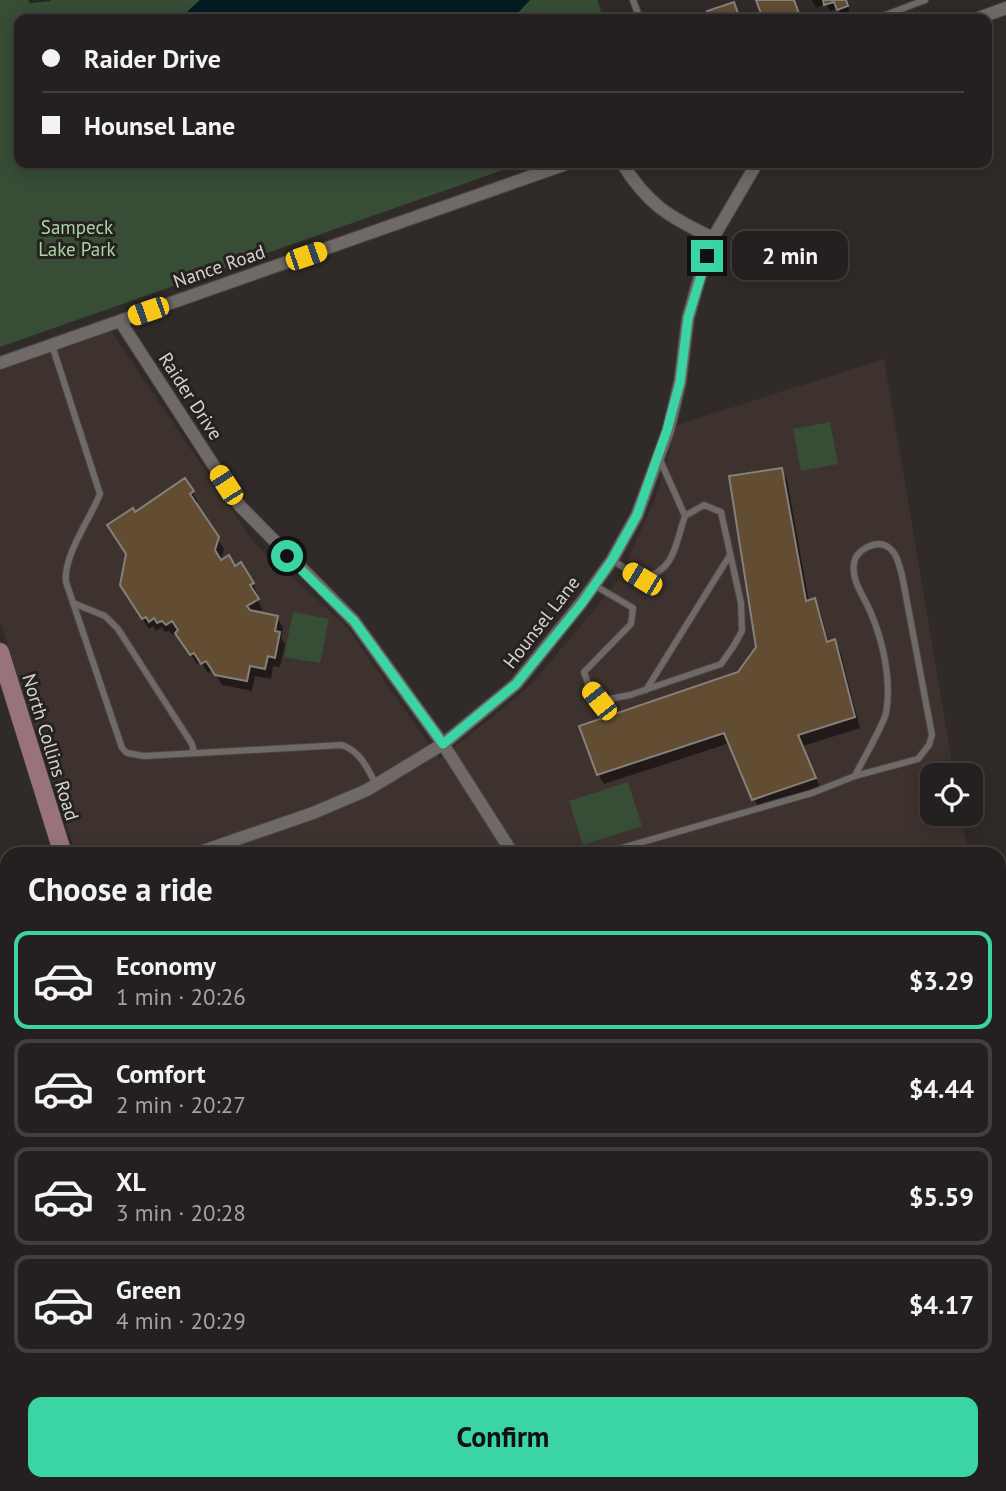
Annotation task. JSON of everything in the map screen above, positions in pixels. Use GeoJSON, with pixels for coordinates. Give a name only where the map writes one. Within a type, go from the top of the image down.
{"type":"FeatureCollection","features":[{"type":"Feature","properties":{"kind":"street","name":"Nance Road"},"geometry":{"type":"LineString","coordinates":[[0,363],[555,168]]}},
{"type":"Feature","properties":{"kind":"street"},"geometry":{"type":"LineString","coordinates":[[625,168],[637,186],[659,209],[713,238],[754,168]]}},
{"type":"Feature","properties":{"kind":"street","name":"Hounsel Lane"},"geometry":{"type":"LineString","coordinates":[[214,847],[313,813],[376,784],[443,744],[516,684],[594,586],[637,515],[659,459],[680,382],[688,318],[713,238]]}},
{"type":"Feature","properties":{"kind":"street","name":"Raider Drive"},"geometry":{"type":"LineString","coordinates":[[120,321],[240,506],[354,621],[443,744],[509,847]]}},
{"type":"Feature","properties":{"kind":"street","name":"North Collins Road"},"geometry":{"type":"LineString","coordinates":[[0,652],[61,847]]}},
{"type":"Feature","properties":{"kind":"lane"},"geometry":{"type":"LineString","coordinates":[[888,14],[925,0]]}},
{"type":"Feature","properties":{"kind":"lane"},"geometry":{"type":"LineString","coordinates":[[52,345],[100,494],[65,572],[72,603],[122,748],[144,756],[342,745],[362,758],[376,784]]}},
{"type":"Feature","properties":{"kind":"lane"},"geometry":{"type":"LineString","coordinates":[[612,560],[642,579],[655,575],[670,564],[685,516],[659,459]]}},
{"type":"Feature","properties":{"kind":"lane"},"geometry":{"type":"LineString","coordinates":[[594,586],[633,608],[631,624],[584,672],[590,689],[599,701],[646,690],[721,664],[741,631],[741,603],[721,512],[704,505],[685,516]]}},
{"type":"Feature","properties":{"kind":"lane"},"geometry":{"type":"LineString","coordinates":[[625,847],[918,759],[929,745],[932,735],[902,575],[896,555],[888,547],[879,544],[864,549],[855,558],[853,572],[871,612],[881,644],[887,684],[886,715],[855,776]]}},
{"type":"Feature","properties":{"kind":"lane"},"geometry":{"type":"LineString","coordinates":[[646,690],[730,555]]}},
{"type":"Feature","properties":{"kind":"lane"},"geometry":{"type":"LineString","coordinates":[[72,603],[105,616],[118,629],[192,744],[194,753]]}},
{"type":"Feature","properties":{"kind":"shaded area"},"geometry":{"type":"Polygon","coordinates":[[[109,328],[254,543],[347,627],[439,759],[515,699],[537,678],[618,581],[655,499],[677,425],[884,359],[952,763],[920,763],[920,826],[963,826],[967,847],[74,847],[0,621],[0,369],[109,328]]]}},
{"type":"Feature","properties":{"kind":"green space","name":"Sampeck Lake Park"},"geometry":{"type":"Polygon","coordinates":[[[0,0],[597,0],[602,14],[14,14],[14,168],[509,168],[0,347],[0,0]]]}},
{"type":"Feature","properties":{"kind":"green space"},"geometry":{"type":"Polygon","coordinates":[[[830,422],[838,464],[801,471],[793,429],[830,422]]]}},
{"type":"Feature","properties":{"kind":"green space"},"geometry":{"type":"Polygon","coordinates":[[[293,612],[329,619],[320,663],[284,657],[293,612]]]}},
{"type":"Feature","properties":{"kind":"green space"},"geometry":{"type":"Polygon","coordinates":[[[628,782],[642,826],[583,845],[569,801],[628,782]]]}},
{"type":"Feature","properties":{"kind":"water"},"geometry":{"type":"Polygon","coordinates":[[[200,0],[530,0],[517,14],[185,14],[200,0]]]}},
{"type":"Feature","properties":{"kind":"building"},"geometry":{"type":"Polygon","coordinates":[[[756,0],[794,0],[799,14],[761,14],[756,0]]]}},
{"type":"Feature","properties":{"kind":"building"},"geometry":{"type":"Polygon","coordinates":[[[823,0],[846,0],[848,6],[837,10],[834,2],[824,5],[823,0]]]}},
{"type":"Feature","properties":{"kind":"building"},"geometry":{"type":"Polygon","coordinates":[[[734,2],[738,14],[708,14],[707,11],[734,2]]]}},
{"type":"Feature","properties":{"kind":"building"},"geometry":{"type":"Polygon","coordinates":[[[782,468],[806,601],[815,598],[827,642],[835,639],[855,717],[798,735],[816,778],[752,800],[724,733],[597,775],[579,726],[738,672],[756,647],[729,476],[782,468]]]}},
{"type":"Feature","properties":{"kind":"building"},"geometry":{"type":"Polygon","coordinates":[[[185,478],[194,491],[190,494],[219,537],[215,550],[221,560],[229,555],[235,566],[241,562],[254,583],[250,585],[259,599],[247,606],[250,610],[278,616],[275,631],[280,632],[275,658],[268,656],[265,669],[250,666],[247,681],[215,675],[206,661],[201,664],[194,653],[190,655],[175,633],[178,630],[172,621],[166,625],[162,621],[157,623],[154,618],[149,622],[146,617],[142,619],[120,585],[126,554],[107,525],[133,508],[135,512],[185,478]]]}},
{"type":"Feature","properties":{"kind":"route"},"geometry":{"type":"LineString","coordinates":[[287,556],[354,621],[443,744],[516,684],[582,603],[612,560],[637,515],[659,459],[680,382],[688,318],[707,256]]}}]}
